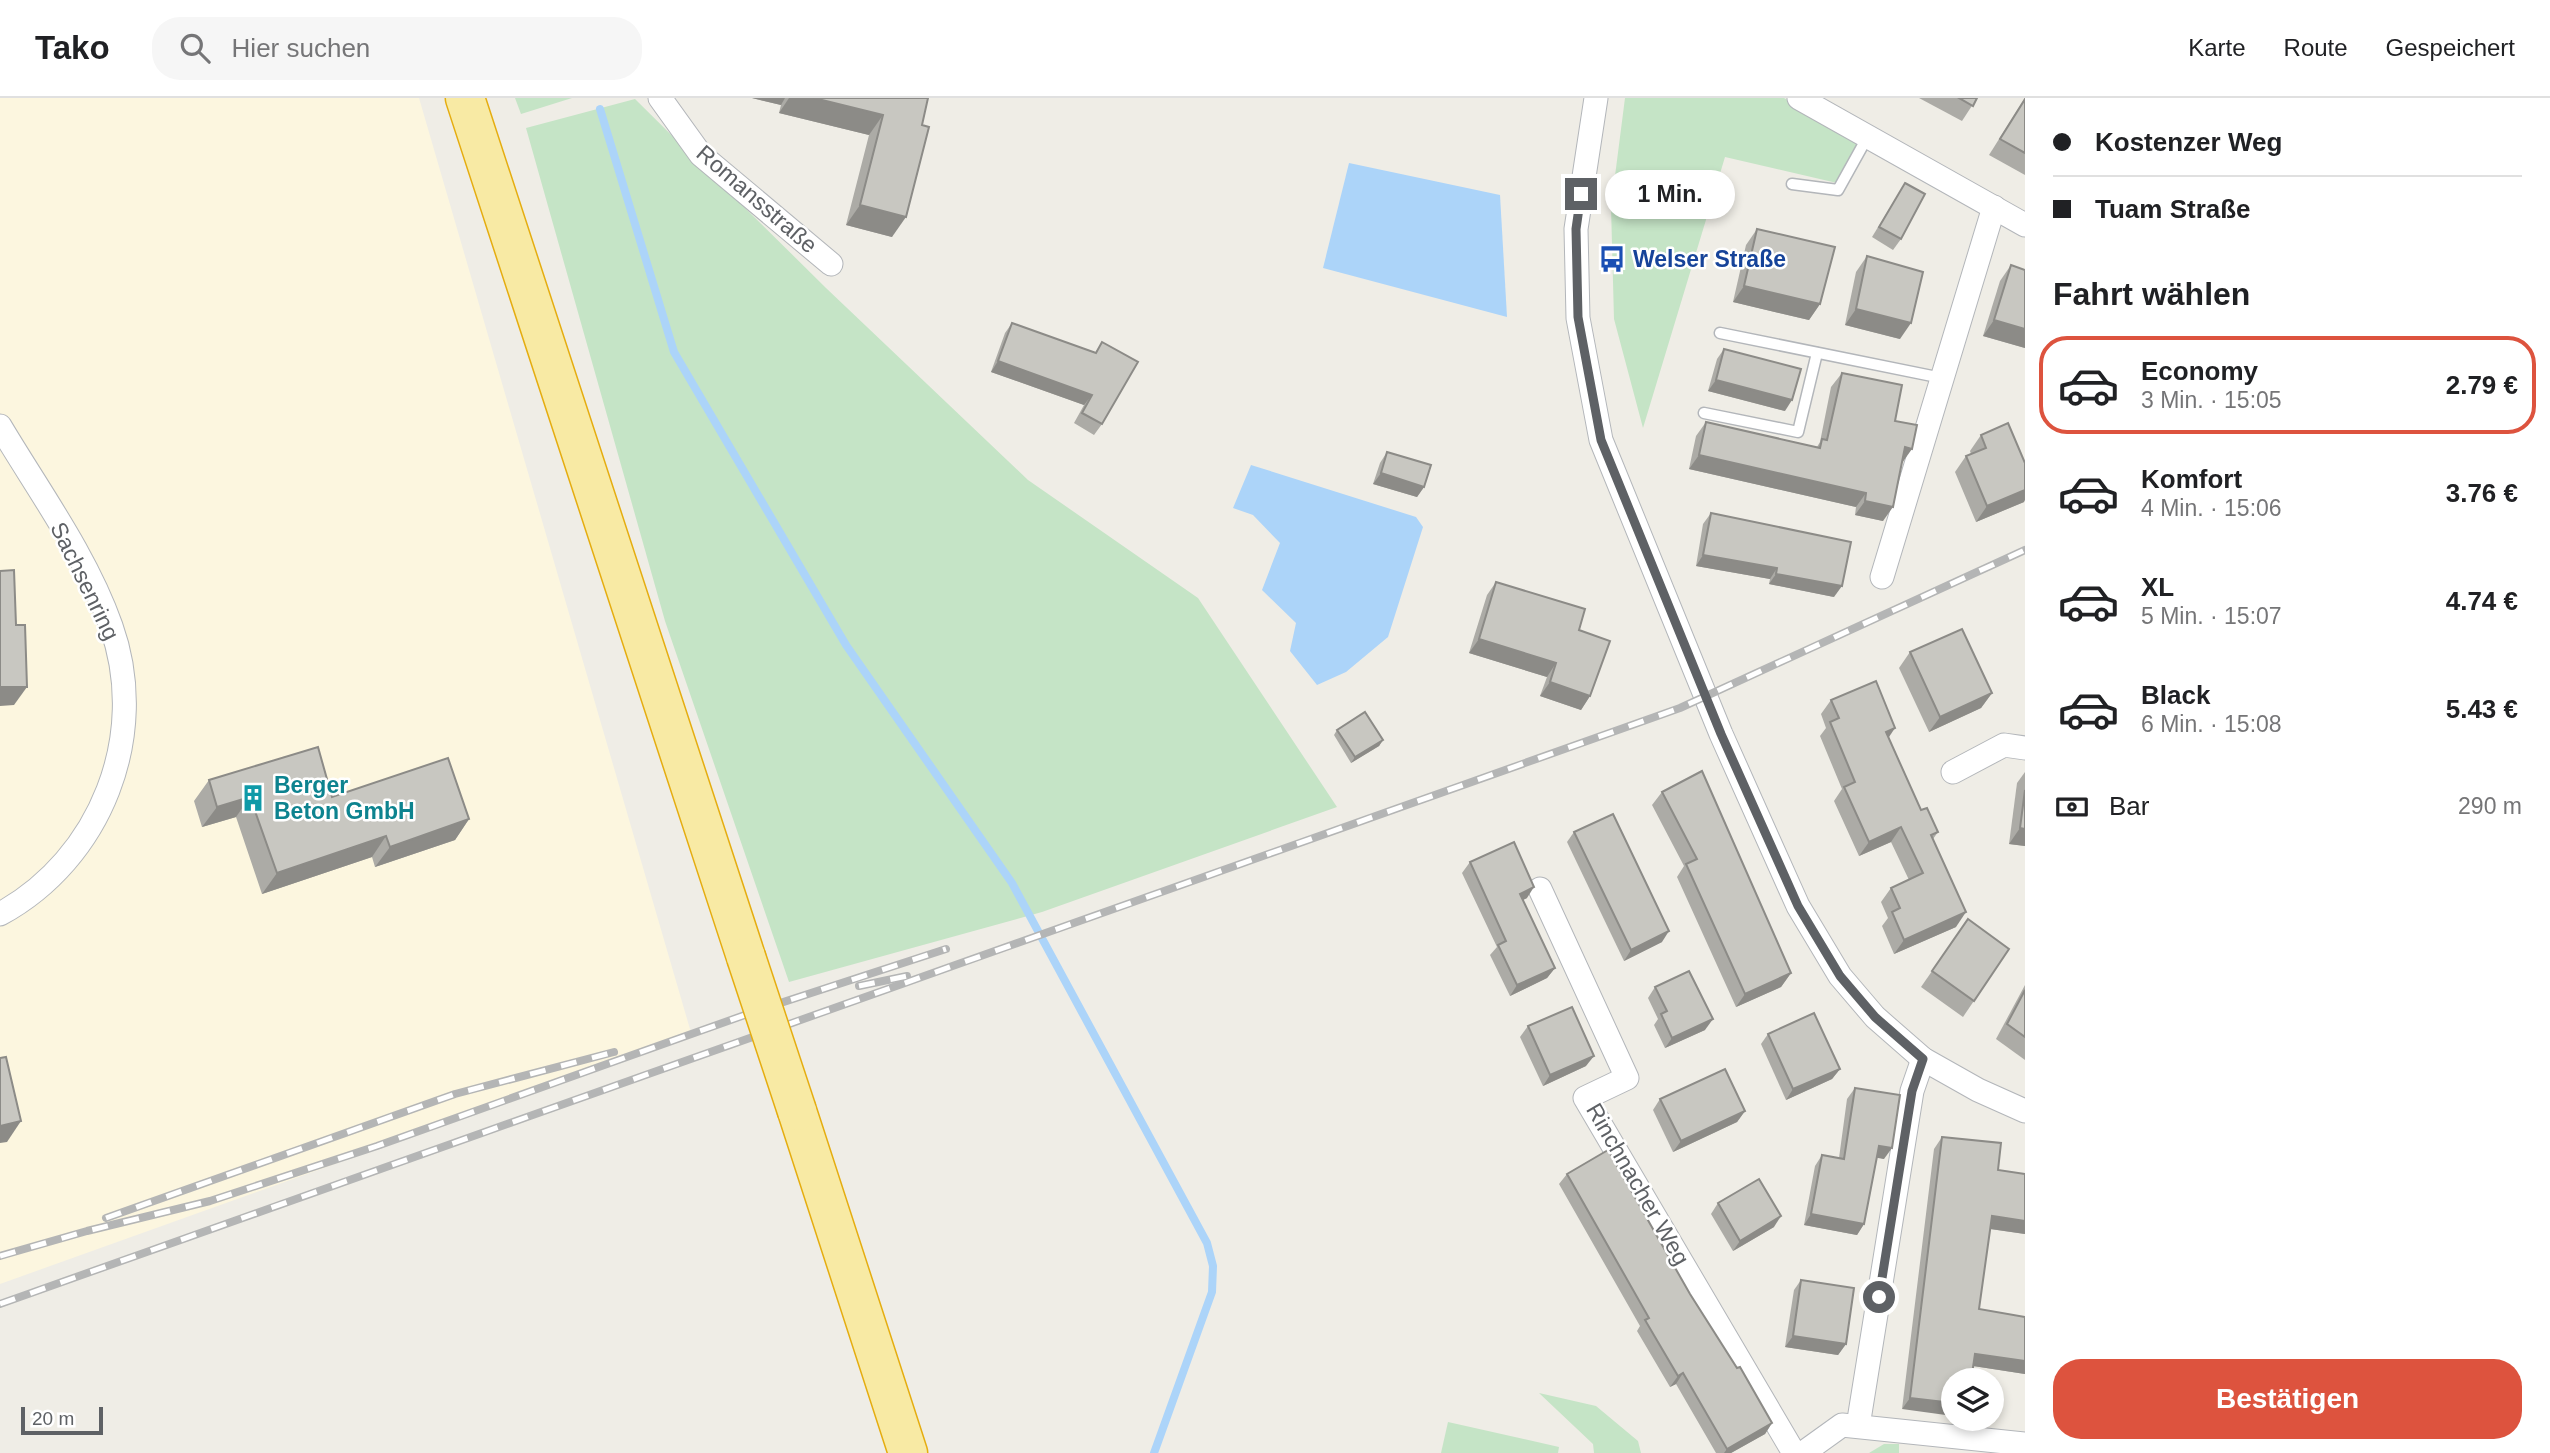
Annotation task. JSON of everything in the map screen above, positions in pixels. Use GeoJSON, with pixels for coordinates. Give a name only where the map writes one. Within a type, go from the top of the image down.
{"type":"FeatureCollection","features":[{"type":"Feature","properties":{"kind":"highway"},"geometry":{"type":"LineString","coordinates":[[465,98],[908,1453]]}},
{"type":"Feature","properties":{"kind":"street","name":"Romansstraße"},"geometry":{"type":"LineString","coordinates":[[660,98],[701,155],[831,264]]}},
{"type":"Feature","properties":{"kind":"street"},"geometry":{"type":"LineString","coordinates":[[1596,98],[1576,229],[1578,317],[1598,426],[1601,440],[1706,697],[1798,906],[1833,964],[1875,1017],[1923,1059],[1978,1090],[2025,1111]]}},
{"type":"Feature","properties":{"kind":"street"},"geometry":{"type":"LineString","coordinates":[[1799,98],[2025,225]]}},
{"type":"Feature","properties":{"kind":"street"},"geometry":{"type":"LineString","coordinates":[[1882,577],[1994,207]]}},
{"type":"Feature","properties":{"kind":"street","name":"Sachsenring"},"geometry":{"type":"LineString","coordinates":[[0,426],[80,561],[111,625],[121,663],[125,710],[118,760],[103,808],[74,854],[26,899],[0,914]]}},
{"type":"Feature","properties":{"kind":"street"},"geometry":{"type":"LineString","coordinates":[[1953,772],[2004,745],[2025,748]]}},
{"type":"Feature","properties":{"kind":"street","name":"Rinchnacher Weg"},"geometry":{"type":"LineString","coordinates":[[1540,888],[1627,1078],[1585,1098],[1794,1453]]}},
{"type":"Feature","properties":{"kind":"street"},"geometry":{"type":"LineString","coordinates":[[1858,1426],[1912,1091],[1923,1059]]}},
{"type":"Feature","properties":{"kind":"street"},"geometry":{"type":"LineString","coordinates":[[1803,1453],[1842,1425],[2025,1444]]}},
{"type":"Feature","properties":{"kind":"lane"},"geometry":{"type":"LineString","coordinates":[[1792,184],[1838,190],[1868,136]]}},
{"type":"Feature","properties":{"kind":"lane"},"geometry":{"type":"LineString","coordinates":[[1720,333],[1942,378]]}},
{"type":"Feature","properties":{"kind":"lane"},"geometry":{"type":"LineString","coordinates":[[1704,413],[1798,432],[1817,353]]}},
{"type":"Feature","properties":{"kind":"shaded area"},"geometry":{"type":"Polygon","coordinates":[[[0,98],[419,98],[692,1036],[0,1284],[0,98]]]}},
{"type":"Feature","properties":{"kind":"green space"},"geometry":{"type":"Polygon","coordinates":[[[515,98],[572,98],[521,114],[515,98]]]}},
{"type":"Feature","properties":{"kind":"green space"},"geometry":{"type":"Polygon","coordinates":[[[1625,98],[1784,98],[1860,140],[1837,183],[1725,157],[1643,428],[1614,319],[1611,207],[1625,98]]]}},
{"type":"Feature","properties":{"kind":"green space"},"geometry":{"type":"Polygon","coordinates":[[[635,99],[826,288],[1028,480],[1198,598],[1337,807],[1042,912],[789,982],[665,621],[526,128],[635,99]]]}},
{"type":"Feature","properties":{"kind":"green space"},"geometry":{"type":"Polygon","coordinates":[[[1539,1393],[1596,1406],[1638,1441],[1641,1453],[1594,1453],[1593,1444],[1539,1393]]]}},
{"type":"Feature","properties":{"kind":"green space"},"geometry":{"type":"Polygon","coordinates":[[[1448,1422],[1559,1447],[1558,1453],[1441,1453],[1448,1422]]]}},
{"type":"Feature","properties":{"kind":"green space"},"geometry":{"type":"Polygon","coordinates":[[[1884,1444],[1899,1444],[1899,1453],[1869,1453],[1884,1444]]]}},
{"type":"Feature","properties":{"kind":"water"},"geometry":{"type":"Polygon","coordinates":[[[1349,163],[1500,195],[1507,317],[1323,268],[1349,163]]]}},
{"type":"Feature","properties":{"kind":"water"},"geometry":{"type":"Polygon","coordinates":[[[1251,465],[1416,517],[1423,527],[1388,637],[1346,672],[1317,685],[1290,651],[1296,623],[1262,590],[1280,543],[1253,515],[1233,508],[1251,465]]]}},
{"type":"Feature","properties":{"kind":"building"},"geometry":{"type":"Polygon","coordinates":[[[814,98],[928,98],[922,125],[929,127],[906,217],[860,205],[883,115],[814,98]]]}},
{"type":"Feature","properties":{"kind":"building"},"geometry":{"type":"Polygon","coordinates":[[[1959,98],[1977,98],[1973,106],[1959,98]]]}},
{"type":"Feature","properties":{"kind":"building"},"geometry":{"type":"Polygon","coordinates":[[[2025,99],[2025,153],[2000,139],[2025,99]]]}},
{"type":"Feature","properties":{"kind":"building"},"geometry":{"type":"Polygon","coordinates":[[[1905,183],[1925,194],[1901,239],[1879,227],[1905,183]]]}},
{"type":"Feature","properties":{"kind":"building"},"geometry":{"type":"Polygon","coordinates":[[[1757,229],[1835,247],[1820,304],[1744,286],[1757,229]]]}},
{"type":"Feature","properties":{"kind":"building"},"geometry":{"type":"Polygon","coordinates":[[[1867,256],[1923,272],[1911,323],[1856,309],[1867,256]]]}},
{"type":"Feature","properties":{"kind":"building"},"geometry":{"type":"Polygon","coordinates":[[[2011,265],[2025,270],[2025,329],[1994,320],[2011,265]]]}},
{"type":"Feature","properties":{"kind":"building"},"geometry":{"type":"Polygon","coordinates":[[[1012,323],[1096,353],[1102,342],[1138,362],[1102,424],[1082,413],[1092,395],[998,361],[1012,323]]]}},
{"type":"Feature","properties":{"kind":"building"},"geometry":{"type":"Polygon","coordinates":[[[1724,349],[1801,369],[1792,400],[1716,380],[1724,349]]]}},
{"type":"Feature","properties":{"kind":"building"},"geometry":{"type":"Polygon","coordinates":[[[1842,373],[1902,385],[1895,421],[1917,425],[1912,449],[1905,447],[1893,507],[1865,501],[1866,493],[1699,455],[1706,422],[1820,448],[1822,439],[1827,440],[1842,373]]]}},
{"type":"Feature","properties":{"kind":"building"},"geometry":{"type":"Polygon","coordinates":[[[2008,423],[2025,463],[2025,490],[1987,506],[1966,456],[1986,448],[1981,435],[2008,423]]]}},
{"type":"Feature","properties":{"kind":"building"},"geometry":{"type":"Polygon","coordinates":[[[1387,452],[1431,465],[1424,487],[1381,473],[1387,452]]]}},
{"type":"Feature","properties":{"kind":"building"},"geometry":{"type":"Polygon","coordinates":[[[1711,513],[1851,542],[1842,586],[1776,574],[1777,568],[1703,555],[1711,513]]]}},
{"type":"Feature","properties":{"kind":"building"},"geometry":{"type":"Polygon","coordinates":[[[14,570],[16,625],[25,625],[27,687],[0,687],[0,571],[14,570]]]}},
{"type":"Feature","properties":{"kind":"building"},"geometry":{"type":"Polygon","coordinates":[[[1496,582],[1585,609],[1579,630],[1610,641],[1590,696],[1550,682],[1556,663],[1479,639],[1496,582]]]}},
{"type":"Feature","properties":{"kind":"building"},"geometry":{"type":"Polygon","coordinates":[[[1962,629],[1992,693],[1940,717],[1910,652],[1962,629]]]}},
{"type":"Feature","properties":{"kind":"building"},"geometry":{"type":"Polygon","coordinates":[[[1876,681],[1895,728],[1886,732],[1921,810],[1927,808],[1938,832],[1931,835],[1966,912],[1904,940],[1892,912],[1900,908],[1891,888],[1923,873],[1901,827],[1869,842],[1844,787],[1855,782],[1830,722],[1839,718],[1831,700],[1876,681]]]}},
{"type":"Feature","properties":{"kind":"building"},"geometry":{"type":"Polygon","coordinates":[[[1365,712],[1383,740],[1355,757],[1337,730],[1365,712]]]}},
{"type":"Feature","properties":{"kind":"building"},"geometry":{"type":"Polygon","coordinates":[[[318,747],[332,797],[448,758],[469,819],[390,847],[386,836],[277,873],[250,797],[217,807],[209,780],[318,747]]]}},
{"type":"Feature","properties":{"kind":"building"},"geometry":{"type":"Polygon","coordinates":[[[1702,771],[1791,973],[1745,994],[1686,864],[1697,859],[1662,792],[1702,771]]]}},
{"type":"Feature","properties":{"kind":"building"},"geometry":{"type":"Polygon","coordinates":[[[2025,790],[2025,829],[2020,828],[2025,790]]]}},
{"type":"Feature","properties":{"kind":"building"},"geometry":{"type":"Polygon","coordinates":[[[1613,814],[1669,931],[1631,950],[1574,832],[1613,814]]]}},
{"type":"Feature","properties":{"kind":"building"},"geometry":{"type":"Polygon","coordinates":[[[1514,842],[1534,887],[1520,894],[1555,968],[1517,985],[1498,945],[1506,941],[1470,862],[1514,842]]]}},
{"type":"Feature","properties":{"kind":"building"},"geometry":{"type":"Polygon","coordinates":[[[1968,919],[2009,949],[1974,1001],[1932,971],[1968,919]]]}},
{"type":"Feature","properties":{"kind":"building"},"geometry":{"type":"Polygon","coordinates":[[[1689,971],[1713,1019],[1672,1038],[1661,1014],[1667,1011],[1655,987],[1689,971]]]}},
{"type":"Feature","properties":{"kind":"building"},"geometry":{"type":"Polygon","coordinates":[[[2025,990],[2025,1037],[2007,1024],[2025,990]]]}},
{"type":"Feature","properties":{"kind":"building"},"geometry":{"type":"Polygon","coordinates":[[[1572,1007],[1594,1056],[1550,1075],[1528,1026],[1572,1007]]]}},
{"type":"Feature","properties":{"kind":"building"},"geometry":{"type":"Polygon","coordinates":[[[1814,1013],[1840,1069],[1793,1089],[1768,1034],[1814,1013]]]}},
{"type":"Feature","properties":{"kind":"building"},"geometry":{"type":"Polygon","coordinates":[[[6,1057],[21,1121],[0,1126],[0,1058],[6,1057]]]}},
{"type":"Feature","properties":{"kind":"building"},"geometry":{"type":"Polygon","coordinates":[[[1725,1069],[1745,1111],[1681,1141],[1660,1099],[1725,1069]]]}},
{"type":"Feature","properties":{"kind":"building"},"geometry":{"type":"Polygon","coordinates":[[[1855,1088],[1900,1095],[1892,1148],[1879,1146],[1864,1224],[1811,1214],[1822,1155],[1844,1159],[1855,1088]]]}},
{"type":"Feature","properties":{"kind":"building"},"geometry":{"type":"Polygon","coordinates":[[[1942,1137],[2001,1143],[1998,1170],[2025,1174],[2025,1221],[1992,1216],[1979,1309],[2025,1317],[2025,1361],[1975,1354],[1973,1368],[1941,1368],[1941,1402],[1910,1398],[1942,1137]]]}},
{"type":"Feature","properties":{"kind":"building"},"geometry":{"type":"Polygon","coordinates":[[[1608,1150],[1690,1294],[1737,1368],[1740,1367],[1772,1423],[1727,1449],[1683,1373],[1678,1376],[1645,1320],[1649,1318],[1567,1174],[1608,1150]]]}},
{"type":"Feature","properties":{"kind":"building"},"geometry":{"type":"Polygon","coordinates":[[[1759,1179],[1781,1216],[1740,1241],[1718,1203],[1759,1179]]]}},
{"type":"Feature","properties":{"kind":"building"},"geometry":{"type":"Polygon","coordinates":[[[1801,1280],[1854,1288],[1846,1344],[1793,1336],[1801,1280]]]}},
{"type":"Feature","properties":{"kind":"waterway"},"geometry":{"type":"LineString","coordinates":[[600,109],[674,352],[846,645],[1012,883],[1207,1243],[1213,1266],[1212,1292],[1154,1453]]}},
{"type":"Feature","properties":{"kind":"railway"},"geometry":{"type":"LineString","coordinates":[[0,1304],[1680,708],[2025,550]]}},
{"type":"Feature","properties":{"kind":"railway"},"geometry":{"type":"LineString","coordinates":[[0,1256],[87,1231],[210,1201],[377,1146],[756,1011],[946,949]]}},
{"type":"Feature","properties":{"kind":"railway"},"geometry":{"type":"LineString","coordinates":[[859,986],[907,976]]}},
{"type":"Feature","properties":{"kind":"railway"},"geometry":{"type":"LineString","coordinates":[[106,1218],[455,1094],[614,1052]]}},
{"type":"Feature","properties":{"kind":"place","name":"Welser Straße"},"geometry":{"type":"Point","coordinates":[1612,259]}},
{"type":"Feature","properties":{"kind":"place","name":"Berger Beton GmbH"},"geometry":{"type":"Point","coordinates":[253,798]}},
{"type":"Feature","properties":{"kind":"route"},"geometry":{"type":"LineString","coordinates":[[1581,194],[1576,229],[1578,317],[1601,440],[1721,734],[1798,906],[1840,976],[1875,1017],[1923,1059],[1912,1091],[1879,1297]]}}]}
